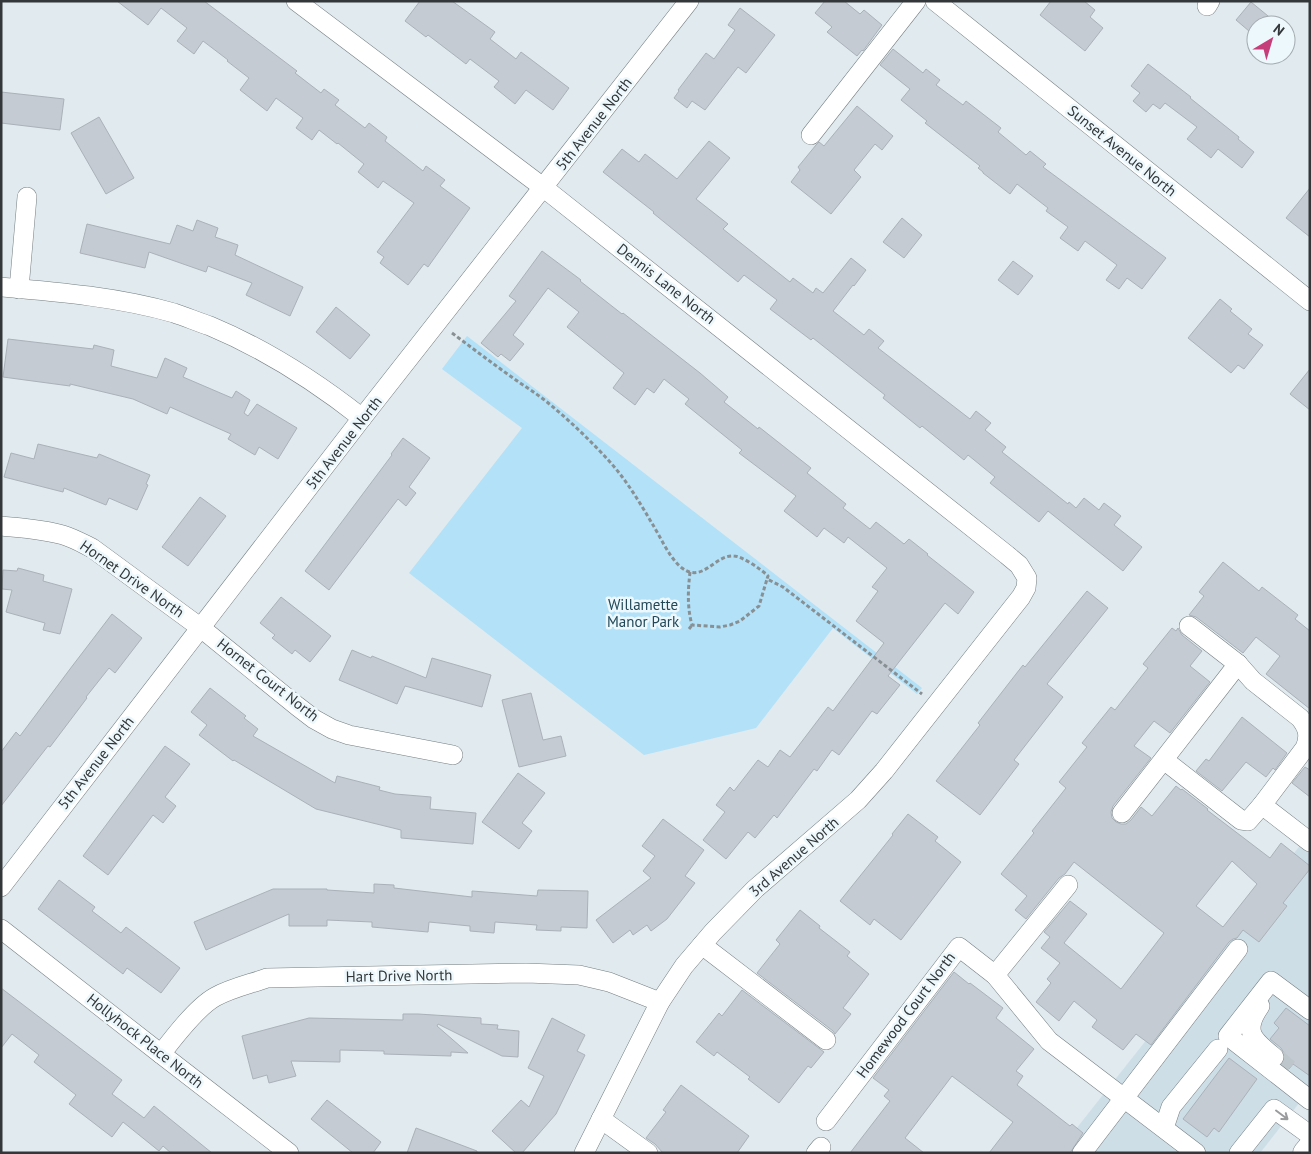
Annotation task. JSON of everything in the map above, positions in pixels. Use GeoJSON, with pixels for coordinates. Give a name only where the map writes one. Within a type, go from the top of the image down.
{"type":"FeatureCollection","features":[{"type":"Feature","properties":{"kind":"main road"},"geometry":{"type":"LineString","coordinates":[[1305,1153],[1310,1147]]}},
{"type":"Feature","properties":{"kind":"street","name":"Dennis Lane North"},"geometry":{"type":"LineString","coordinates":[[296,1],[544,188],[1007,555],[1019,565],[1027,578]]}},
{"type":"Feature","properties":{"kind":"street","name":"5th Avenue North"},"geometry":{"type":"LineString","coordinates":[[1,886],[362,418],[689,1]]}},
{"type":"Feature","properties":{"kind":"street"},"geometry":{"type":"LineString","coordinates":[[811,135],[916,1]]}},
{"type":"Feature","properties":{"kind":"street","name":"Sunset Avenue North"},"geometry":{"type":"LineString","coordinates":[[935,1],[1310,301]]}},
{"type":"Feature","properties":{"kind":"street"},"geometry":{"type":"LineString","coordinates":[[27,197],[10,288],[120,301],[176,314],[234,336],[276,359],[308,378],[362,418]]}},
{"type":"Feature","properties":{"kind":"street","name":"Hornet Drive North"},"geometry":{"type":"LineString","coordinates":[[1,526],[46,531],[74,539],[92,548],[201,628]]}},
{"type":"Feature","properties":{"kind":"street","name":"3rd Avenue North"},"geometry":{"type":"LineString","coordinates":[[584,1153],[660,1002],[684,966],[755,889],[858,800],[1021,597],[1026,588],[1027,578]]}},
{"type":"Feature","properties":{"kind":"street"},"geometry":{"type":"LineString","coordinates":[[1164,760],[1241,820],[1248,821],[1305,748],[1308,741],[1305,724],[1300,718],[1253,682],[1238,664],[1189,626]]}},
{"type":"Feature","properties":{"kind":"street","name":"Hornet Court North"},"geometry":{"type":"LineString","coordinates":[[201,628],[297,706],[332,729],[349,735],[453,755]]}},
{"type":"Feature","properties":{"kind":"street"},"geometry":{"type":"LineString","coordinates":[[1122,813],[1238,664]]}},
{"type":"Feature","properties":{"kind":"street"},"geometry":{"type":"LineString","coordinates":[[1262,805],[1310,842]]}},
{"type":"Feature","properties":{"kind":"street"},"geometry":{"type":"LineString","coordinates":[[995,975],[1068,885]]}},
{"type":"Feature","properties":{"kind":"street","name":"Hollyhock Place North"},"geometry":{"type":"LineString","coordinates":[[1,929],[289,1153]]}},
{"type":"Feature","properties":{"kind":"street"},"geometry":{"type":"LineString","coordinates":[[702,945],[826,1040]]}},
{"type":"Feature","properties":{"kind":"street","name":"Homewood Court North"},"geometry":{"type":"LineString","coordinates":[[826,1121],[959,946],[995,975],[1049,1041],[1196,1153]]}},
{"type":"Feature","properties":{"kind":"street"},"geometry":{"type":"LineString","coordinates":[[1082,1153],[1238,948]]}},
{"type":"Feature","properties":{"kind":"street","name":"Hart Drive North"},"geometry":{"type":"LineString","coordinates":[[161,1054],[197,1012],[214,997],[267,978],[526,973],[579,975],[609,982],[660,1002]]}},
{"type":"Feature","properties":{"kind":"street"},"geometry":{"type":"LineString","coordinates":[[1306,1098],[1228,1036],[1271,981],[1307,1008]]}},
{"type":"Feature","properties":{"kind":"street"},"geometry":{"type":"LineString","coordinates":[[1306,1098],[1297,1076],[1257,1043],[1250,1029],[1254,1015],[1261,1005],[1270,998],[1281,998],[1307,1008]]}},
{"type":"Feature","properties":{"kind":"street"},"geometry":{"type":"LineString","coordinates":[[1164,1128],[1171,1107],[1218,1049]]}},
{"type":"Feature","properties":{"kind":"street"},"geometry":{"type":"LineString","coordinates":[[1239,1153],[1274,1109],[1310,1135]]}},
{"type":"Feature","properties":{"kind":"street"},"geometry":{"type":"LineString","coordinates":[[601,1120],[648,1153]]}},
{"type":"Feature","properties":{"kind":"path"},"geometry":{"type":"LineString","coordinates":[[437,322],[548,403],[582,434],[619,473],[676,562],[684,570],[700,572],[722,558],[734,556],[741,558],[768,576],[759,606],[740,621],[720,627],[692,625]]}},
{"type":"Feature","properties":{"kind":"path"},"geometry":{"type":"LineString","coordinates":[[689,629],[692,625],[688,599],[690,572]]}},
{"type":"Feature","properties":{"kind":"path"},"geometry":{"type":"LineString","coordinates":[[767,579],[784,587],[936,705]]}},
{"type":"Feature","properties":{"kind":"shaded area"},"geometry":{"type":"Polygon","coordinates":[[[1310,833],[1310,1089],[1260,1153],[1057,1153],[1310,833]]]}},
{"type":"Feature","properties":{"kind":"green space","name":"Willamette Manor Park"},"geometry":{"type":"Polygon","coordinates":[[[467,336],[922,688],[917,694],[833,628],[756,728],[644,755],[409,573],[522,428],[442,369],[467,336]]]}},
{"type":"Feature","properties":{"kind":"building"},"geometry":{"type":"Polygon","coordinates":[[[117,1],[204,1],[297,71],[295,73],[321,93],[324,89],[339,100],[335,105],[365,128],[369,123],[387,137],[385,141],[423,171],[426,166],[445,180],[440,186],[470,208],[428,267],[424,264],[408,285],[380,263],[384,257],[377,252],[414,203],[383,181],[378,188],[358,172],[364,164],[319,130],[312,140],[296,128],[303,118],[276,98],[267,111],[240,90],[249,78],[228,60],[203,41],[194,54],[177,41],[187,28],[161,8],[148,25],[117,1]]]}},
{"type":"Feature","properties":{"kind":"building"},"geometry":{"type":"Polygon","coordinates":[[[420,1],[452,1],[495,32],[490,39],[516,59],[521,52],[569,88],[553,110],[526,90],[515,104],[494,87],[499,81],[470,59],[466,64],[428,35],[426,37],[405,21],[420,1]]]}},
{"type":"Feature","properties":{"kind":"building"},"geometry":{"type":"Polygon","coordinates":[[[825,1],[844,1],[860,14],[864,10],[882,25],[863,51],[857,56],[827,32],[832,27],[815,13],[825,1]]]}},
{"type":"Feature","properties":{"kind":"building"},"geometry":{"type":"Polygon","coordinates":[[[1051,1],[1084,1],[1095,10],[1090,17],[1103,28],[1085,51],[1040,15],[1051,1]]]}},
{"type":"Feature","properties":{"kind":"building"},"geometry":{"type":"Polygon","coordinates":[[[1251,2],[1267,15],[1246,15],[1246,28],[1236,20],[1251,2]]]}},
{"type":"Feature","properties":{"kind":"building"},"geometry":{"type":"Polygon","coordinates":[[[740,8],[775,35],[746,73],[738,67],[705,110],[692,101],[687,108],[674,98],[678,90],[706,53],[714,59],[735,30],[728,25],[740,8]]]}},
{"type":"Feature","properties":{"kind":"building"},"geometry":{"type":"Polygon","coordinates":[[[893,49],[923,73],[926,69],[940,80],[936,85],[963,105],[966,101],[1001,128],[998,132],[1026,155],[1030,151],[1046,164],[1043,167],[1166,258],[1142,289],[1127,278],[1119,289],[1106,280],[1117,265],[1085,241],[1078,251],[1060,238],[1068,227],[1046,211],[1048,208],[1017,184],[1010,194],[983,173],[978,168],[980,166],[925,123],[927,121],[901,100],[910,89],[880,65],[893,49]]]}},
{"type":"Feature","properties":{"kind":"building"},"geometry":{"type":"Polygon","coordinates":[[[1148,64],[1191,97],[1254,152],[1242,168],[1218,149],[1211,158],[1187,139],[1197,127],[1165,103],[1160,109],[1153,104],[1146,112],[1133,101],[1140,93],[1131,86],[1148,64]]]}},
{"type":"Feature","properties":{"kind":"building"},"geometry":{"type":"Polygon","coordinates":[[[1,92],[64,99],[60,130],[1,123],[1,92]]]}},
{"type":"Feature","properties":{"kind":"building"},"geometry":{"type":"Polygon","coordinates":[[[857,106],[893,136],[882,150],[875,144],[854,170],[861,177],[831,214],[791,182],[800,170],[798,167],[816,145],[819,142],[824,146],[857,106]]]}},
{"type":"Feature","properties":{"kind":"building"},"geometry":{"type":"Polygon","coordinates":[[[99,117],[134,178],[106,194],[71,133],[99,117]]]}},
{"type":"Feature","properties":{"kind":"building"},"geometry":{"type":"Polygon","coordinates":[[[709,141],[730,158],[696,199],[728,224],[723,229],[790,282],[793,278],[813,293],[816,288],[823,293],[851,258],[866,270],[833,311],[864,335],[869,329],[884,341],[878,348],[970,419],[976,411],[991,423],[985,430],[1006,447],[1002,452],[1068,504],[1069,502],[1076,508],[1084,498],[1099,510],[1104,503],[1121,516],[1114,525],[1142,547],[1123,571],[1048,511],[1039,522],[990,483],[995,477],[968,455],[964,460],[922,426],[920,428],[883,398],[885,395],[813,338],[811,340],[770,309],[777,300],[744,275],[738,282],[603,172],[622,149],[639,162],[645,154],[677,179],[709,141]]]}},
{"type":"Feature","properties":{"kind":"building"},"geometry":{"type":"Polygon","coordinates":[[[1310,188],[1310,237],[1286,218],[1310,188]]]}},
{"type":"Feature","properties":{"kind":"building"},"geometry":{"type":"Polygon","coordinates":[[[902,218],[922,235],[904,258],[883,242],[902,218]]]}},
{"type":"Feature","properties":{"kind":"building"},"geometry":{"type":"Polygon","coordinates":[[[197,220],[218,228],[215,237],[238,245],[235,255],[303,287],[290,316],[246,295],[252,283],[208,266],[206,272],[149,252],[145,268],[80,253],[87,224],[170,244],[177,225],[193,231],[197,220]]]}},
{"type":"Feature","properties":{"kind":"building"},"geometry":{"type":"Polygon","coordinates":[[[542,251],[700,373],[728,397],[724,402],[811,468],[807,473],[846,504],[843,508],[870,529],[876,522],[904,544],[909,539],[974,592],[958,614],[945,603],[888,676],[900,685],[877,714],[872,711],[839,755],[832,750],[817,771],[814,769],[777,818],[774,815],[755,838],[748,832],[726,859],[703,840],[725,812],[716,805],[730,787],[734,791],[758,760],[768,767],[780,750],[790,757],[828,707],[833,711],[884,643],[856,621],[878,591],[872,587],[887,568],[848,537],[844,543],[824,528],[817,537],[784,511],[796,496],[739,453],[742,450],[685,404],[689,399],[664,379],[654,393],[647,388],[635,405],[613,388],[624,373],[567,327],[579,312],[548,288],[513,335],[524,344],[510,361],[501,354],[498,357],[481,343],[516,301],[509,296],[542,251]]]}},
{"type":"Feature","properties":{"kind":"building"},"geometry":{"type":"Polygon","coordinates":[[[1013,261],[1033,276],[1018,295],[998,280],[1013,261]]]}},
{"type":"Feature","properties":{"kind":"building"},"geometry":{"type":"Polygon","coordinates":[[[1220,299],[1232,309],[1230,311],[1252,329],[1248,334],[1263,345],[1244,369],[1238,365],[1231,373],[1188,338],[1220,299]]]}},
{"type":"Feature","properties":{"kind":"building"},"geometry":{"type":"Polygon","coordinates":[[[336,307],[370,335],[350,359],[316,332],[336,307]]]}},
{"type":"Feature","properties":{"kind":"building"},"geometry":{"type":"Polygon","coordinates":[[[8,339],[93,349],[94,345],[114,350],[111,366],[157,378],[165,358],[187,368],[183,377],[232,398],[236,391],[250,400],[244,413],[248,416],[257,404],[297,428],[278,459],[259,447],[255,455],[228,439],[231,434],[170,407],[167,414],[133,399],[70,384],[70,386],[3,377],[8,339]]]}},
{"type":"Feature","properties":{"kind":"building"},"geometry":{"type":"Polygon","coordinates":[[[1310,369],[1310,410],[1290,394],[1310,369]]]}},
{"type":"Feature","properties":{"kind":"building"},"geometry":{"type":"Polygon","coordinates":[[[403,438],[430,458],[409,487],[416,493],[406,506],[398,499],[329,590],[305,571],[403,438]]]}},
{"type":"Feature","properties":{"kind":"building"},"geometry":{"type":"Polygon","coordinates":[[[38,444],[97,458],[99,454],[150,475],[146,484],[148,485],[137,510],[109,498],[106,505],[64,488],[63,492],[4,477],[11,453],[34,459],[38,444]]]}},
{"type":"Feature","properties":{"kind":"building"},"geometry":{"type":"Polygon","coordinates":[[[200,497],[226,516],[188,566],[162,547],[200,497]]]}},
{"type":"Feature","properties":{"kind":"building"},"geometry":{"type":"Polygon","coordinates":[[[1223,562],[1259,591],[1262,587],[1298,615],[1295,619],[1310,631],[1310,709],[1266,674],[1280,656],[1256,637],[1243,653],[1196,617],[1189,615],[1204,596],[1199,592],[1223,562]]]}},
{"type":"Feature","properties":{"kind":"building"},"geometry":{"type":"Polygon","coordinates":[[[18,568],[44,575],[43,581],[72,589],[60,634],[43,630],[45,623],[6,612],[12,590],[2,589],[3,570],[17,571],[18,568]]]}},
{"type":"Feature","properties":{"kind":"building"},"geometry":{"type":"Polygon","coordinates":[[[1087,591],[1108,608],[1047,684],[1063,697],[1014,760],[1019,764],[980,815],[936,781],[980,725],[978,723],[1023,665],[1025,667],[1087,591]]]}},
{"type":"Feature","properties":{"kind":"building"},"geometry":{"type":"Polygon","coordinates":[[[281,597],[331,636],[310,662],[295,650],[292,654],[272,638],[275,635],[260,623],[281,597]]]}},
{"type":"Feature","properties":{"kind":"building"},"geometry":{"type":"Polygon","coordinates":[[[112,614],[142,638],[115,673],[109,668],[50,747],[48,746],[1,806],[1,752],[16,732],[20,736],[112,614]]]}},
{"type":"Feature","properties":{"kind":"building"},"geometry":{"type":"Polygon","coordinates":[[[1172,628],[1176,631],[1178,628],[1182,635],[1202,651],[1190,666],[1210,682],[1170,733],[1154,721],[1134,746],[1151,758],[1113,806],[1112,818],[1116,822],[1126,824],[1141,807],[1152,816],[1176,786],[1270,858],[1281,843],[1310,866],[1310,869],[1283,903],[1287,906],[1259,942],[1243,930],[1237,938],[1229,942],[1151,1045],[1136,1034],[1123,1050],[1092,1027],[1097,1020],[1074,1001],[1059,1021],[1036,1002],[1051,983],[1047,979],[1060,963],[1041,948],[1050,937],[1044,932],[1070,901],[1087,914],[1064,943],[1121,989],[1164,933],[1074,862],[1026,919],[1015,910],[1027,896],[1001,874],[1034,833],[1032,831],[1066,788],[1059,782],[1087,747],[1082,743],[1111,707],[1115,710],[1148,668],[1143,664],[1172,628]],[[1232,861],[1196,906],[1223,927],[1257,884],[1232,861]]]}},
{"type":"Feature","properties":{"kind":"building"},"geometry":{"type":"Polygon","coordinates":[[[352,650],[426,678],[432,658],[491,675],[482,707],[405,686],[397,704],[339,680],[352,650]]]}},
{"type":"Feature","properties":{"kind":"building"},"geometry":{"type":"Polygon","coordinates":[[[210,688],[246,716],[244,718],[258,729],[253,736],[335,783],[337,776],[380,787],[379,790],[395,794],[431,797],[430,809],[476,813],[473,844],[401,838],[401,830],[316,809],[233,761],[199,735],[207,725],[191,712],[210,688]]]}},
{"type":"Feature","properties":{"kind":"building"},"geometry":{"type":"Polygon","coordinates":[[[531,693],[543,740],[561,736],[566,756],[519,767],[502,700],[531,693]]]}},
{"type":"Feature","properties":{"kind":"building"},"geometry":{"type":"Polygon","coordinates":[[[1242,717],[1287,753],[1275,770],[1273,768],[1266,777],[1246,762],[1222,791],[1196,771],[1206,759],[1209,761],[1242,717]]]}},
{"type":"Feature","properties":{"kind":"building"},"geometry":{"type":"Polygon","coordinates":[[[165,746],[190,764],[165,797],[176,806],[163,823],[153,815],[108,875],[83,856],[165,746]]]}},
{"type":"Feature","properties":{"kind":"building"},"geometry":{"type":"Polygon","coordinates":[[[1305,767],[1310,770],[1310,797],[1292,783],[1305,767]]]}},
{"type":"Feature","properties":{"kind":"building"},"geometry":{"type":"Polygon","coordinates":[[[518,773],[545,793],[522,823],[532,831],[519,849],[482,822],[518,773]]]}},
{"type":"Feature","properties":{"kind":"building"},"geometry":{"type":"Polygon","coordinates":[[[908,814],[938,837],[935,841],[961,862],[901,940],[874,919],[870,925],[840,901],[908,814]]]}},
{"type":"Feature","properties":{"kind":"building"},"geometry":{"type":"Polygon","coordinates":[[[663,819],[704,850],[685,876],[695,883],[667,919],[651,931],[647,925],[633,935],[630,930],[613,943],[596,920],[651,878],[643,871],[655,856],[642,846],[663,819]]]}},
{"type":"Feature","properties":{"kind":"building"},"geometry":{"type":"Polygon","coordinates":[[[59,880],[95,907],[92,911],[121,933],[126,927],[180,968],[161,993],[127,968],[123,974],[38,909],[59,880]]]}},
{"type":"Feature","properties":{"kind":"building"},"geometry":{"type":"Polygon","coordinates":[[[374,884],[394,885],[394,888],[472,897],[472,891],[537,896],[538,890],[588,891],[587,928],[561,927],[561,931],[536,930],[537,925],[495,922],[494,933],[470,931],[470,926],[429,922],[428,932],[372,927],[372,922],[327,920],[327,926],[289,926],[289,914],[206,950],[194,922],[273,889],[327,889],[374,893],[374,884]]]}},
{"type":"Feature","properties":{"kind":"building"},"geometry":{"type":"Polygon","coordinates":[[[800,910],[820,926],[819,928],[850,952],[847,956],[869,974],[843,1008],[851,1014],[835,1034],[757,973],[780,944],[776,940],[800,910]]]}},
{"type":"Feature","properties":{"kind":"building"},"geometry":{"type":"Polygon","coordinates":[[[954,972],[1003,1008],[996,1018],[1034,1049],[1016,1071],[1023,1076],[1017,1085],[1070,1126],[1072,1124],[1083,1133],[1070,1153],[989,1153],[1013,1122],[952,1076],[905,1138],[924,1153],[850,1153],[890,1101],[884,1096],[889,1090],[873,1078],[954,972]]]}},
{"type":"Feature","properties":{"kind":"building"},"geometry":{"type":"Polygon","coordinates":[[[1,988],[122,1080],[112,1094],[144,1118],[154,1106],[212,1153],[171,1153],[163,1146],[159,1151],[123,1122],[112,1137],[69,1104],[76,1095],[34,1062],[39,1055],[12,1034],[1,1048],[1,988]]]}},
{"type":"Feature","properties":{"kind":"building"},"geometry":{"type":"Polygon","coordinates":[[[742,990],[824,1052],[811,1068],[808,1066],[779,1103],[748,1079],[750,1077],[717,1052],[714,1056],[696,1042],[719,1013],[722,1016],[742,990]]]}},
{"type":"Feature","properties":{"kind":"building"},"geometry":{"type":"Polygon","coordinates":[[[1286,1008],[1310,1026],[1310,1076],[1293,1064],[1289,1069],[1282,1064],[1285,1058],[1284,1053],[1270,1039],[1279,1028],[1274,1023],[1286,1008]]]}},
{"type":"Feature","properties":{"kind":"building"},"geometry":{"type":"Polygon","coordinates":[[[403,1014],[481,1018],[481,1024],[498,1025],[497,1029],[519,1031],[518,1057],[502,1056],[438,1024],[437,1026],[468,1053],[451,1052],[451,1056],[384,1054],[384,1051],[340,1050],[340,1062],[291,1061],[296,1076],[269,1083],[267,1075],[253,1079],[242,1036],[309,1018],[403,1020],[403,1014]]]}},
{"type":"Feature","properties":{"kind":"building"},"geometry":{"type":"Polygon","coordinates":[[[552,1018],[585,1035],[577,1051],[585,1055],[556,1114],[522,1153],[516,1153],[492,1131],[521,1100],[529,1107],[544,1076],[528,1068],[552,1018]]]}},
{"type":"Feature","properties":{"kind":"building"},"geometry":{"type":"Polygon","coordinates":[[[1229,1058],[1257,1079],[1219,1132],[1214,1128],[1207,1137],[1183,1119],[1229,1058]]]}},
{"type":"Feature","properties":{"kind":"building"},"geometry":{"type":"Polygon","coordinates":[[[681,1085],[749,1136],[737,1153],[663,1153],[646,1138],[666,1112],[663,1110],[681,1085]]]}},
{"type":"Feature","properties":{"kind":"building"},"geometry":{"type":"Polygon","coordinates":[[[327,1100],[381,1142],[373,1153],[353,1153],[311,1119],[327,1100]]]}},
{"type":"Feature","properties":{"kind":"building"},"geometry":{"type":"Polygon","coordinates":[[[416,1128],[477,1151],[477,1153],[407,1153],[416,1128]]]}},
{"type":"Feature","properties":{"kind":"tunnel"},"geometry":{"type":"LineString","coordinates":[[1276,1058],[1289,1069]]}}]}
